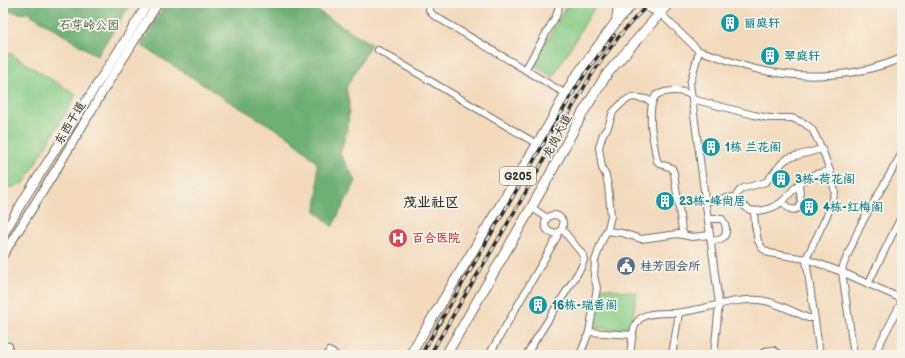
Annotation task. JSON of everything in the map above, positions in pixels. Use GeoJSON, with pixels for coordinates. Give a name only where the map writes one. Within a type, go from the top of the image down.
{"type":"FeatureCollection","features":[{"type":"Feature","properties":{"kind":"highway","name":"龙岗大道"},"geometry":{"type":"LineString","coordinates":[[410,355],[537,144],[574,79],[616,22],[633,3]]}},
{"type":"Feature","properties":{"kind":"highway","name":"龙岗大道"},"geometry":{"type":"LineString","coordinates":[[446,355],[531,207],[582,114],[607,74],[669,3]]}},
{"type":"Feature","properties":{"kind":"main road","name":"东西干道"},"geometry":{"type":"LineString","coordinates":[[3,235],[102,74],[148,3]]}},
{"type":"Feature","properties":{"kind":"main road","name":"东西干道"},"geometry":{"type":"LineString","coordinates":[[3,255],[63,158],[108,81],[158,3]]}},
{"type":"Feature","properties":{"kind":"main road"},"geometry":{"type":"LineString","coordinates":[[616,22],[618,3]]}},
{"type":"Feature","properties":{"kind":"main road"},"geometry":{"type":"LineString","coordinates":[[639,3],[660,13]]}},
{"type":"Feature","properties":{"kind":"main road"},"geometry":{"type":"LineString","coordinates":[[656,3],[660,13]]}},
{"type":"Feature","properties":{"kind":"street"},"geometry":{"type":"LineString","coordinates":[[431,3],[430,10],[433,15],[566,94]]}},
{"type":"Feature","properties":{"kind":"street"},"geometry":{"type":"LineString","coordinates":[[525,70],[556,16],[560,3]]}},
{"type":"Feature","properties":{"kind":"street"},"geometry":{"type":"LineString","coordinates":[[660,13],[699,51],[759,70],[806,76],[830,75],[876,67],[902,58]]}},
{"type":"Feature","properties":{"kind":"street"},"geometry":{"type":"LineString","coordinates":[[378,50],[537,144]]}},
{"type":"Feature","properties":{"kind":"street"},"geometry":{"type":"LineString","coordinates":[[699,51],[690,84],[719,304],[714,355]]}},
{"type":"Feature","properties":{"kind":"street"},"geometry":{"type":"LineString","coordinates":[[684,235],[674,172],[672,168],[660,164],[657,161],[650,114],[652,102],[656,95],[673,90],[684,91],[692,97],[754,115],[769,118],[792,118],[804,123],[812,129],[822,149],[830,171],[835,192],[830,209],[806,259],[820,355]]}},
{"type":"Feature","properties":{"kind":"street"},"geometry":{"type":"LineString","coordinates":[[580,355],[589,332],[596,288],[594,276],[595,261],[600,243],[607,231],[611,216],[606,176],[602,168],[599,147],[603,134],[608,127],[614,112],[628,99],[638,97],[652,102]]}},
{"type":"Feature","properties":{"kind":"street"},"geometry":{"type":"LineString","coordinates":[[706,201],[735,197],[740,190],[744,188],[766,182],[782,162],[788,158],[797,154],[822,149]]}},
{"type":"Feature","properties":{"kind":"street"},"geometry":{"type":"LineString","coordinates":[[854,355],[842,272],[845,259],[860,226],[902,153]]}},
{"type":"Feature","properties":{"kind":"street"},"geometry":{"type":"LineString","coordinates":[[735,197],[746,209],[754,211],[775,207],[783,202],[806,178],[830,171]]}},
{"type":"Feature","properties":{"kind":"street"},"geometry":{"type":"LineString","coordinates":[[783,202],[790,209],[796,210],[799,208],[801,202],[799,185]]}},
{"type":"Feature","properties":{"kind":"street"},"geometry":{"type":"LineString","coordinates":[[531,207],[547,218]]}},
{"type":"Feature","properties":{"kind":"street"},"geometry":{"type":"LineString","coordinates":[[754,211],[758,241],[762,248],[769,253],[806,259],[842,272],[902,300],[874,355]]}},
{"type":"Feature","properties":{"kind":"street"},"geometry":{"type":"LineString","coordinates":[[489,355],[560,231],[563,222],[560,217],[554,215],[547,218]]}},
{"type":"Feature","properties":{"kind":"street"},"geometry":{"type":"LineString","coordinates":[[868,284],[902,215]]}},
{"type":"Feature","properties":{"kind":"street"},"geometry":{"type":"LineString","coordinates":[[547,218],[545,225],[547,230],[552,233],[560,231]]}},
{"type":"Feature","properties":{"kind":"street"},"geometry":{"type":"LineString","coordinates":[[607,231],[622,233],[641,239],[678,234],[692,237],[721,239],[724,237],[726,234],[725,225],[722,219],[708,220]]}},
{"type":"Feature","properties":{"kind":"street"},"geometry":{"type":"LineString","coordinates":[[526,355],[581,268],[584,260],[583,255],[560,231]]}},
{"type":"Feature","properties":{"kind":"street"},"geometry":{"type":"LineString","coordinates":[[630,355],[635,327],[642,316],[650,314],[679,312],[719,304],[761,300],[808,318],[814,318]]}},
{"type":"Feature","properties":{"kind":"street"},"geometry":{"type":"LineString","coordinates":[[672,355],[679,312]]}},
{"type":"Feature","properties":{"kind":"street"},"geometry":{"type":"LineString","coordinates":[[589,332],[633,335]]}},
{"type":"Feature","properties":{"kind":"street"},"geometry":{"type":"LineString","coordinates":[[530,355],[534,342]]}},
{"type":"Feature","properties":{"kind":"street"},"geometry":{"type":"LineString","coordinates":[[5,355],[6,346]]}},
{"type":"Feature","properties":{"kind":"street"},"geometry":{"type":"LineString","coordinates":[[761,355],[765,351],[773,350],[781,355]]}},
{"type":"Feature","properties":{"kind":"street"},"geometry":{"type":"LineString","coordinates":[[327,355],[329,351],[336,355]]}},
{"type":"Feature","properties":{"kind":"green space","name":"石芽岭公园"},"geometry":{"type":"Polygon","coordinates":[[[3,3],[131,3],[97,56],[27,12],[25,14],[9,11],[3,30],[3,3]]]}},
{"type":"Feature","properties":{"kind":"green space"},"geometry":{"type":"Polygon","coordinates":[[[166,3],[305,3],[371,44],[346,88],[349,104],[348,126],[340,154],[356,181],[332,227],[316,211],[318,191],[317,163],[291,138],[227,100],[141,45],[166,3]]]}},
{"type":"Feature","properties":{"kind":"green space"},"geometry":{"type":"Polygon","coordinates":[[[568,3],[597,3],[553,77],[533,65],[568,3]]]}},
{"type":"Feature","properties":{"kind":"green space"},"geometry":{"type":"Polygon","coordinates":[[[3,49],[76,95],[24,183],[3,190],[3,49]]]}},
{"type":"Feature","properties":{"kind":"green space"},"geometry":{"type":"Polygon","coordinates":[[[600,287],[637,293],[630,332],[594,327],[600,287]]]}},
{"type":"Feature","properties":{"kind":"railway"},"geometry":{"type":"LineString","coordinates":[[430,355],[523,197],[586,84],[615,41],[650,3]]}},
{"type":"Feature","properties":{"kind":"railway"},"geometry":{"type":"LineString","coordinates":[[421,355],[574,91],[614,35]]}},
{"type":"Feature","properties":{"kind":"place","name":"丽庭轩"},"geometry":{"type":"Point","coordinates":[730,23]}},
{"type":"Feature","properties":{"kind":"place","name":"翠庭轩"},"geometry":{"type":"Point","coordinates":[770,56]}},
{"type":"Feature","properties":{"kind":"place","name":"1栋 兰花阁"},"geometry":{"type":"Point","coordinates":[711,147]}},
{"type":"Feature","properties":{"kind":"place","name":"3栋-荷花阁"},"geometry":{"type":"Point","coordinates":[781,179]}},
{"type":"Feature","properties":{"kind":"place","name":"23栋-峰尚居"},"geometry":{"type":"Point","coordinates":[665,201]}},
{"type":"Feature","properties":{"kind":"place","name":"4栋-红梅阁"},"geometry":{"type":"Point","coordinates":[809,207]}},
{"type":"Feature","properties":{"kind":"place","name":"百合医院"},"geometry":{"type":"Point","coordinates":[398,238]}},
{"type":"Feature","properties":{"kind":"place","name":"桂芳园会所"},"geometry":{"type":"Point","coordinates":[626,266]}},
{"type":"Feature","properties":{"kind":"place","name":"16栋-瑞香阁"},"geometry":{"type":"Point","coordinates":[538,305]}},
{"type":"Feature","properties":{"kind":"district","name":"茂业社区"},"geometry":{"type":"Point","coordinates":[431,202]}}]}
